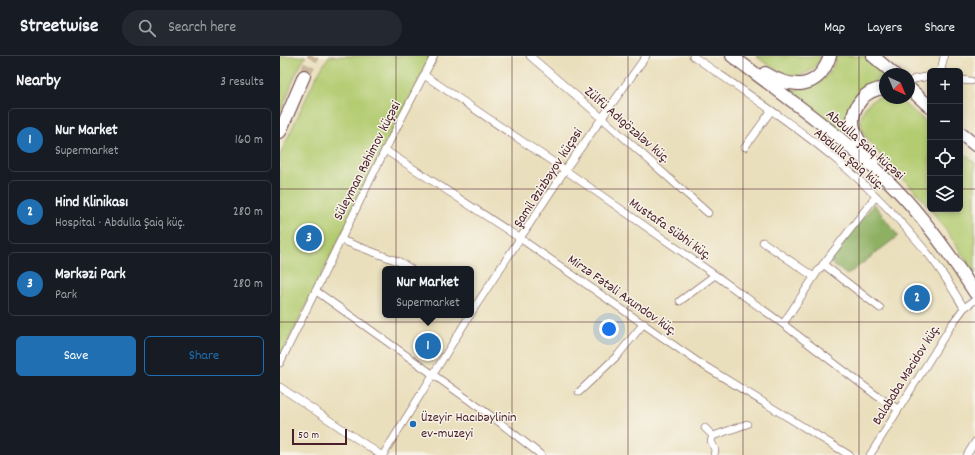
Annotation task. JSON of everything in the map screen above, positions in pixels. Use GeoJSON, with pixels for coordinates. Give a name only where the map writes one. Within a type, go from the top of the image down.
{"type":"FeatureCollection","features":[{"type":"Feature","properties":{"kind":"main road"},"geometry":{"type":"LineString","coordinates":[[733,56],[776,80],[793,85],[810,81],[820,74],[827,65],[830,56]]}},
{"type":"Feature","properties":{"kind":"main road","name":"Abdulla Şaiq küçəsi"},"geometry":{"type":"LineString","coordinates":[[733,56],[836,136],[888,181],[931,230],[975,293]]}},
{"type":"Feature","properties":{"kind":"main road"},"geometry":{"type":"LineString","coordinates":[[873,56],[887,68]]}},
{"type":"Feature","properties":{"kind":"main road"},"geometry":{"type":"LineString","coordinates":[[280,132],[304,76]]}},
{"type":"Feature","properties":{"kind":"main road"},"geometry":{"type":"LineString","coordinates":[[879,90],[870,92],[863,97],[857,105],[852,120],[855,134],[861,145],[888,181]]}},
{"type":"Feature","properties":{"kind":"main road"},"geometry":{"type":"LineString","coordinates":[[915,93],[927,104]]}},
{"type":"Feature","properties":{"kind":"main road"},"geometry":{"type":"LineString","coordinates":[[915,100],[927,106]]}},
{"type":"Feature","properties":{"kind":"main road"},"geometry":{"type":"LineString","coordinates":[[963,136],[975,146]]}},
{"type":"Feature","properties":{"kind":"street","name":"Süleyman Rəhimov küçəsi"},"geometry":{"type":"LineString","coordinates":[[280,363],[385,150],[434,56]]}},
{"type":"Feature","properties":{"kind":"street","name":"Zülfü Adıgözələv küç."},"geometry":{"type":"LineString","coordinates":[[530,56],[602,117],[708,213]]}},
{"type":"Feature","properties":{"kind":"street","name":"Şamil Əzizbəyov küçəsi"},"geometry":{"type":"LineString","coordinates":[[474,308],[521,239],[565,170],[646,56]]}},
{"type":"Feature","properties":{"kind":"street","name":"Abdulla Şaiq küç."},"geometry":{"type":"LineString","coordinates":[[693,56],[771,111],[840,163],[876,196],[928,254],[964,308]]}},
{"type":"Feature","properties":{"kind":"street"},"geometry":{"type":"LineString","coordinates":[[942,68],[944,56]]}},
{"type":"Feature","properties":{"kind":"street","name":"Mustafa Sübhi küç."},"geometry":{"type":"LineString","coordinates":[[424,75],[565,170],[715,275],[783,324],[868,390],[898,409]]}},
{"type":"Feature","properties":{"kind":"street"},"geometry":{"type":"LineString","coordinates":[[915,79],[927,77]]}},
{"type":"Feature","properties":{"kind":"street"},"geometry":{"type":"LineString","coordinates":[[963,80],[971,81]]}},
{"type":"Feature","properties":{"kind":"street"},"geometry":{"type":"LineString","coordinates":[[745,147],[771,111]]}},
{"type":"Feature","properties":{"kind":"street","name":"Mirzə Fətəli Axundov küç."},"geometry":{"type":"LineString","coordinates":[[385,150],[521,239],[704,366],[849,455]]}},
{"type":"Feature","properties":{"kind":"street"},"geometry":{"type":"LineString","coordinates":[[783,324],[823,264],[876,196]]}},
{"type":"Feature","properties":{"kind":"street"},"geometry":{"type":"LineString","coordinates":[[341,240],[400,262],[406,266]]}},
{"type":"Feature","properties":{"kind":"street"},"geometry":{"type":"LineString","coordinates":[[763,242],[814,277]]}},
{"type":"Feature","properties":{"kind":"street"},"geometry":{"type":"LineString","coordinates":[[823,264],[880,308]]}},
{"type":"Feature","properties":{"kind":"street"},"geometry":{"type":"LineString","coordinates":[[680,301],[715,275]]}},
{"type":"Feature","properties":{"kind":"street"},"geometry":{"type":"LineString","coordinates":[[316,291],[432,374],[541,455]]}},
{"type":"Feature","properties":{"kind":"street","name":"Balababa Məcidov küç."},"geometry":{"type":"LineString","coordinates":[[870,455],[952,324],[964,308],[975,300]]}},
{"type":"Feature","properties":{"kind":"street","name":"Şamil Əzizbəyov küçəsi"},"geometry":{"type":"LineString","coordinates":[[382,455],[467,318]]}},
{"type":"Feature","properties":{"kind":"street"},"geometry":{"type":"LineString","coordinates":[[579,392],[618,355],[644,323]]}},
{"type":"Feature","properties":{"kind":"street"},"geometry":{"type":"LineString","coordinates":[[280,387],[382,455]]}},
{"type":"Feature","properties":{"kind":"street"},"geometry":{"type":"LineString","coordinates":[[713,436],[747,424]]}},
{"type":"Feature","properties":{"kind":"street"},"geometry":{"type":"LineString","coordinates":[[705,428],[713,436]]}},
{"type":"Feature","properties":{"kind":"street"},"geometry":{"type":"LineString","coordinates":[[713,436],[711,441],[714,455]]}},
{"type":"Feature","properties":{"kind":"street"},"geometry":{"type":"LineString","coordinates":[[967,455],[975,442]]}},
{"type":"Feature","properties":{"kind":"green space"},"geometry":{"type":"Polygon","coordinates":[[[280,56],[306,56],[296,73],[280,114],[280,56]]]}},
{"type":"Feature","properties":{"kind":"green space"},"geometry":{"type":"Polygon","coordinates":[[[329,56],[431,56],[280,357],[280,155],[314,81],[329,56]]]}},
{"type":"Feature","properties":{"kind":"green space"},"geometry":{"type":"Polygon","coordinates":[[[756,56],[821,56],[817,64],[810,71],[803,75],[795,76],[788,75],[774,69],[756,56]]]}},
{"type":"Feature","properties":{"kind":"green space"},"geometry":{"type":"Polygon","coordinates":[[[837,56],[866,56],[880,68],[879,83],[864,89],[852,103],[848,121],[853,143],[783,88],[802,88],[817,84],[824,79],[837,56]]]}},
{"type":"Feature","properties":{"kind":"green space"},"geometry":{"type":"Polygon","coordinates":[[[879,97],[879,104],[904,104],[927,123],[927,204],[879,154],[865,136],[862,129],[861,117],[869,103],[879,97]]]}},
{"type":"Feature","properties":{"kind":"green space"},"geometry":{"type":"Polygon","coordinates":[[[963,153],[975,163],[975,274],[949,234],[932,212],[963,212],[963,153]]]}},
{"type":"Feature","properties":{"kind":"green space"},"geometry":{"type":"Polygon","coordinates":[[[874,204],[898,236],[847,275],[828,261],[874,204]]]}},
{"type":"Feature","properties":{"kind":"tunnel"},"geometry":{"type":"LineString","coordinates":[[304,76],[314,56]]}},
{"type":"Feature","properties":{"kind":"place","name":"Mərkəzi Park"},"geometry":{"type":"Point","coordinates":[309,238]}},
{"type":"Feature","properties":{"kind":"place","name":"Hind Klinikası"},"geometry":{"type":"Point","coordinates":[917,298]}},
{"type":"Feature","properties":{"kind":"place","name":"Nur Market"},"geometry":{"type":"Point","coordinates":[428,346]}},
{"type":"Feature","properties":{"kind":"place","name":"Üzeyir Hacıbəylinin ev-muzeyi"},"geometry":{"type":"Point","coordinates":[413,424]}}]}
